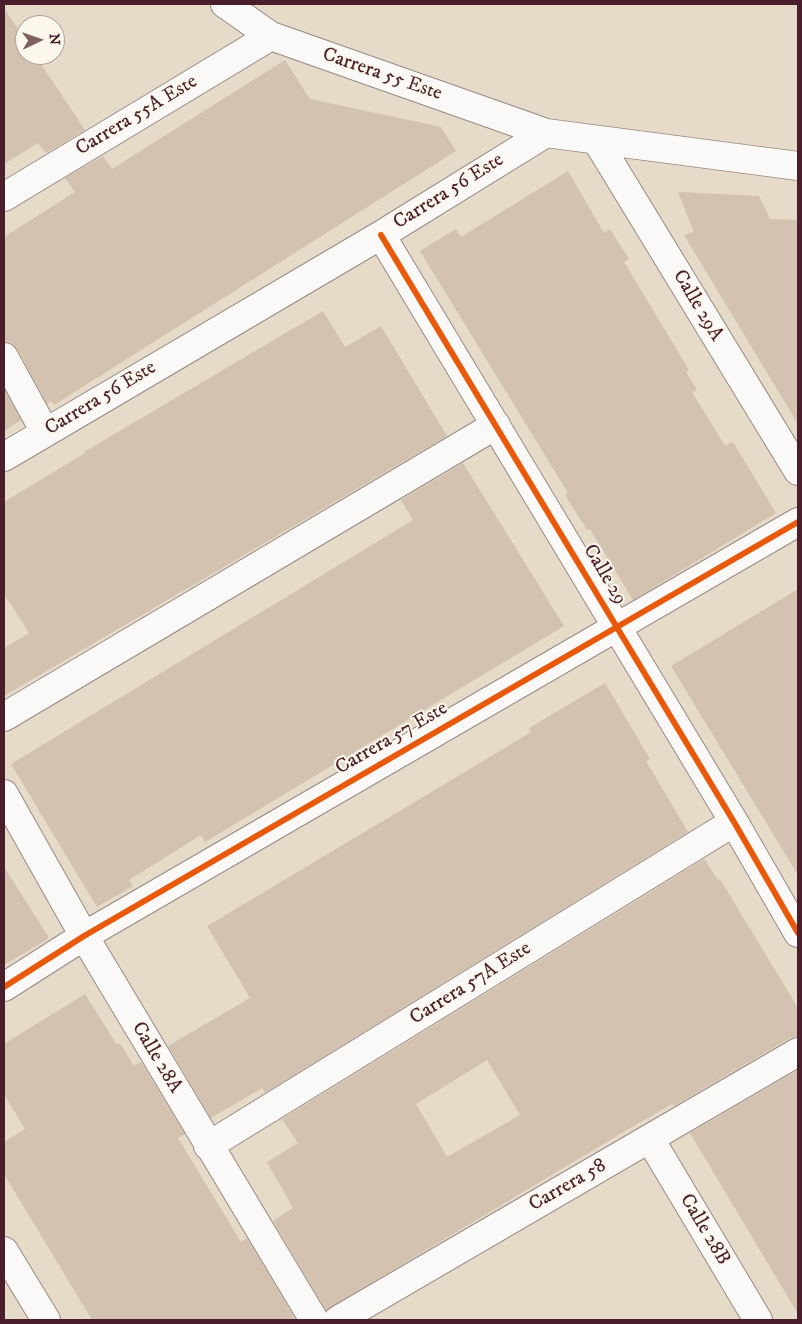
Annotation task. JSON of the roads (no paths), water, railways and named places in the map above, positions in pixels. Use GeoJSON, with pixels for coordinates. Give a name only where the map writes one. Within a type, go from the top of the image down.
{"type":"FeatureCollection","features":[{"type":"Feature","properties":{"kind":"street","name":"Carrera 55 Este"},"geometry":{"type":"LineString","coordinates":[[225,4],[271,36],[546,133]]}},
{"type":"Feature","properties":{"kind":"street","name":"Carrera 55A Este"},"geometry":{"type":"LineString","coordinates":[[4,197],[271,36]]}},
{"type":"Feature","properties":{"kind":"street"},"geometry":{"type":"LineString","coordinates":[[546,133],[798,166]]}},
{"type":"Feature","properties":{"kind":"street","name":"Carrera 56 Este"},"geometry":{"type":"LineString","coordinates":[[4,457],[381,234],[546,133]]}},
{"type":"Feature","properties":{"kind":"street","name":"Calle 29A"},"geometry":{"type":"LineString","coordinates":[[597,141],[798,471]]}},
{"type":"Feature","properties":{"kind":"street","name":"Calle 29"},"geometry":{"type":"LineString","coordinates":[[381,234],[734,822],[798,934]]}},
{"type":"Feature","properties":{"kind":"street"},"geometry":{"type":"LineString","coordinates":[[4,358],[45,432]]}},
{"type":"Feature","properties":{"kind":"street"},"geometry":{"type":"LineString","coordinates":[[4,717],[496,426]]}},
{"type":"Feature","properties":{"kind":"street","name":"Carrera 57 Este"},"geometry":{"type":"LineString","coordinates":[[4,987],[84,936],[798,522]]}},
{"type":"Feature","properties":{"kind":"street","name":"Calle 28A"},"geometry":{"type":"LineString","coordinates":[[4,794],[84,936],[208,1146],[314,1320]]}},
{"type":"Feature","properties":{"kind":"street","name":"Carrera 57A Este"},"geometry":{"type":"LineString","coordinates":[[208,1146],[734,822]]}},
{"type":"Feature","properties":{"kind":"street","name":"Carrera 58"},"geometry":{"type":"LineString","coordinates":[[338,1320],[798,1052]]}},
{"type":"Feature","properties":{"kind":"street","name":"Calle 28B"},"geometry":{"type":"LineString","coordinates":[[650,1139],[758,1320]]}},
{"type":"Feature","properties":{"kind":"street"},"geometry":{"type":"LineString","coordinates":[[4,1250],[46,1320]]}}]}
